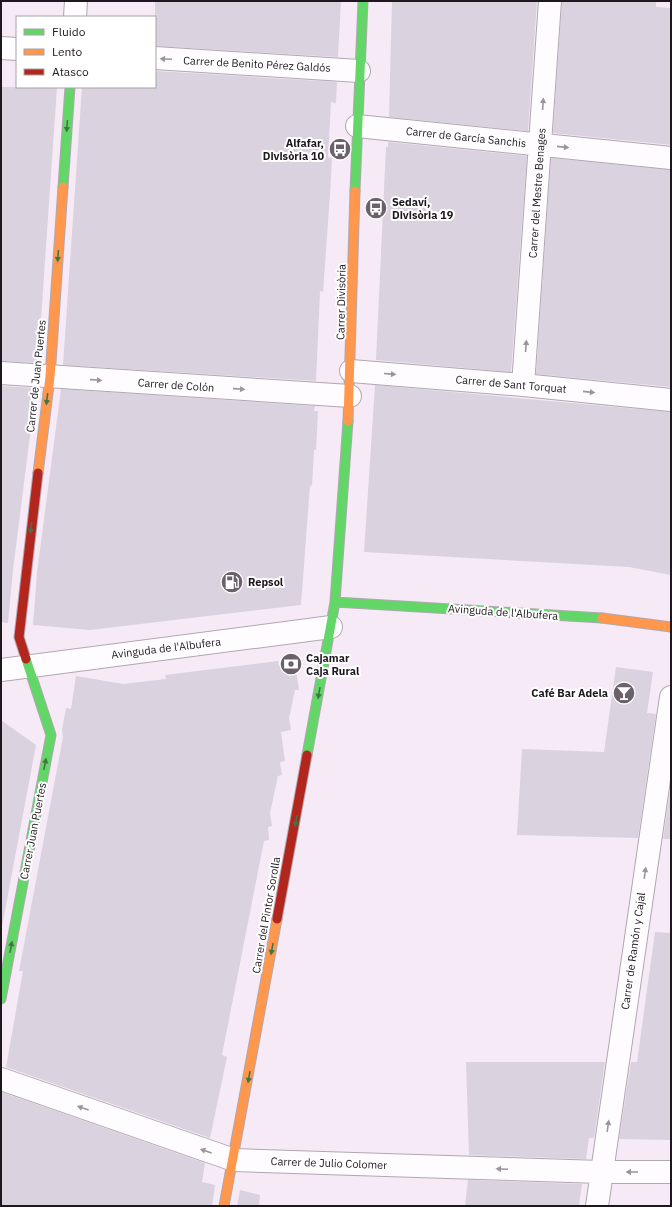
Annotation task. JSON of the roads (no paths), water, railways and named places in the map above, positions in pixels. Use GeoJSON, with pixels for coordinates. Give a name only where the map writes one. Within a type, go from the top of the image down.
{"type":"FeatureCollection","features":[{"type":"Feature","properties":{"kind":"street"},"geometry":{"type":"LineString","coordinates":[[75,16],[76,1]]}},
{"type":"Feature","properties":{"kind":"street","name":"Carrer Divisòria"},"geometry":{"type":"LineString","coordinates":[[335,602],[350,396],[357,126],[364,1]]}},
{"type":"Feature","properties":{"kind":"street","name":"Carrer del Mestre Benages"},"geometry":{"type":"LineString","coordinates":[[524,385],[550,1]]}},
{"type":"Feature","properties":{"kind":"street"},"geometry":{"type":"LineString","coordinates":[[1,48],[16,49]]}},
{"type":"Feature","properties":{"kind":"street","name":"Carrer de Benito Pérez Galdós"},"geometry":{"type":"LineString","coordinates":[[156,58],[359,70]]}},
{"type":"Feature","properties":{"kind":"street","name":"Carrer de Juan Puertes"},"geometry":{"type":"LineString","coordinates":[[28,665],[19,637],[25,572],[50,377],[70,88]]}},
{"type":"Feature","properties":{"kind":"street","name":"Carrer de García Sanchis"},"geometry":{"type":"LineString","coordinates":[[357,126],[671,158]]}},
{"type":"Feature","properties":{"kind":"street","name":"Carrer de Sant Torquat"},"geometry":{"type":"LineString","coordinates":[[351,371],[524,385],[671,400]]}},
{"type":"Feature","properties":{"kind":"street","name":"Carrer de Colón"},"geometry":{"type":"LineString","coordinates":[[1,373],[350,396]]}},
{"type":"Feature","properties":{"kind":"street","name":"Avinguda de l'Albufera"},"geometry":{"type":"LineString","coordinates":[[335,602],[626,620],[671,627]]}},
{"type":"Feature","properties":{"kind":"street","name":"Carrer del Pintor Sorolla"},"geometry":{"type":"LineString","coordinates":[[224,1206],[234,1160],[335,602]]}},
{"type":"Feature","properties":{"kind":"street","name":"Avinguda de l'Albufera"},"geometry":{"type":"LineString","coordinates":[[1,670],[28,665],[331,627]]}},
{"type":"Feature","properties":{"kind":"street","name":"Carrer Juan Puertes"},"geometry":{"type":"LineString","coordinates":[[1,999],[51,735],[28,665]]}},
{"type":"Feature","properties":{"kind":"street","name":"Carrer de Ramón y Cajal"},"geometry":{"type":"LineString","coordinates":[[597,1206],[671,697]]}},
{"type":"Feature","properties":{"kind":"street","name":"Carrer de Julio Colomer"},"geometry":{"type":"LineString","coordinates":[[1,1079],[234,1160],[601,1172],[671,1172]]}},
{"type":"Feature","properties":{"kind":"place","name":"Alfafar, Divisòria 10"},"geometry":{"type":"Point","coordinates":[340,149]}},
{"type":"Feature","properties":{"kind":"place","name":"Sedaví, Divisòria 19"},"geometry":{"type":"Point","coordinates":[376,208]}},
{"type":"Feature","properties":{"kind":"place","name":"Repsol"},"geometry":{"type":"Point","coordinates":[232,582]}},
{"type":"Feature","properties":{"kind":"place","name":"Cajamar Caja Rural"},"geometry":{"type":"Point","coordinates":[291,664]}},
{"type":"Feature","properties":{"kind":"place","name":"Café Bar Adela"},"geometry":{"type":"Point","coordinates":[624,693]}}]}
